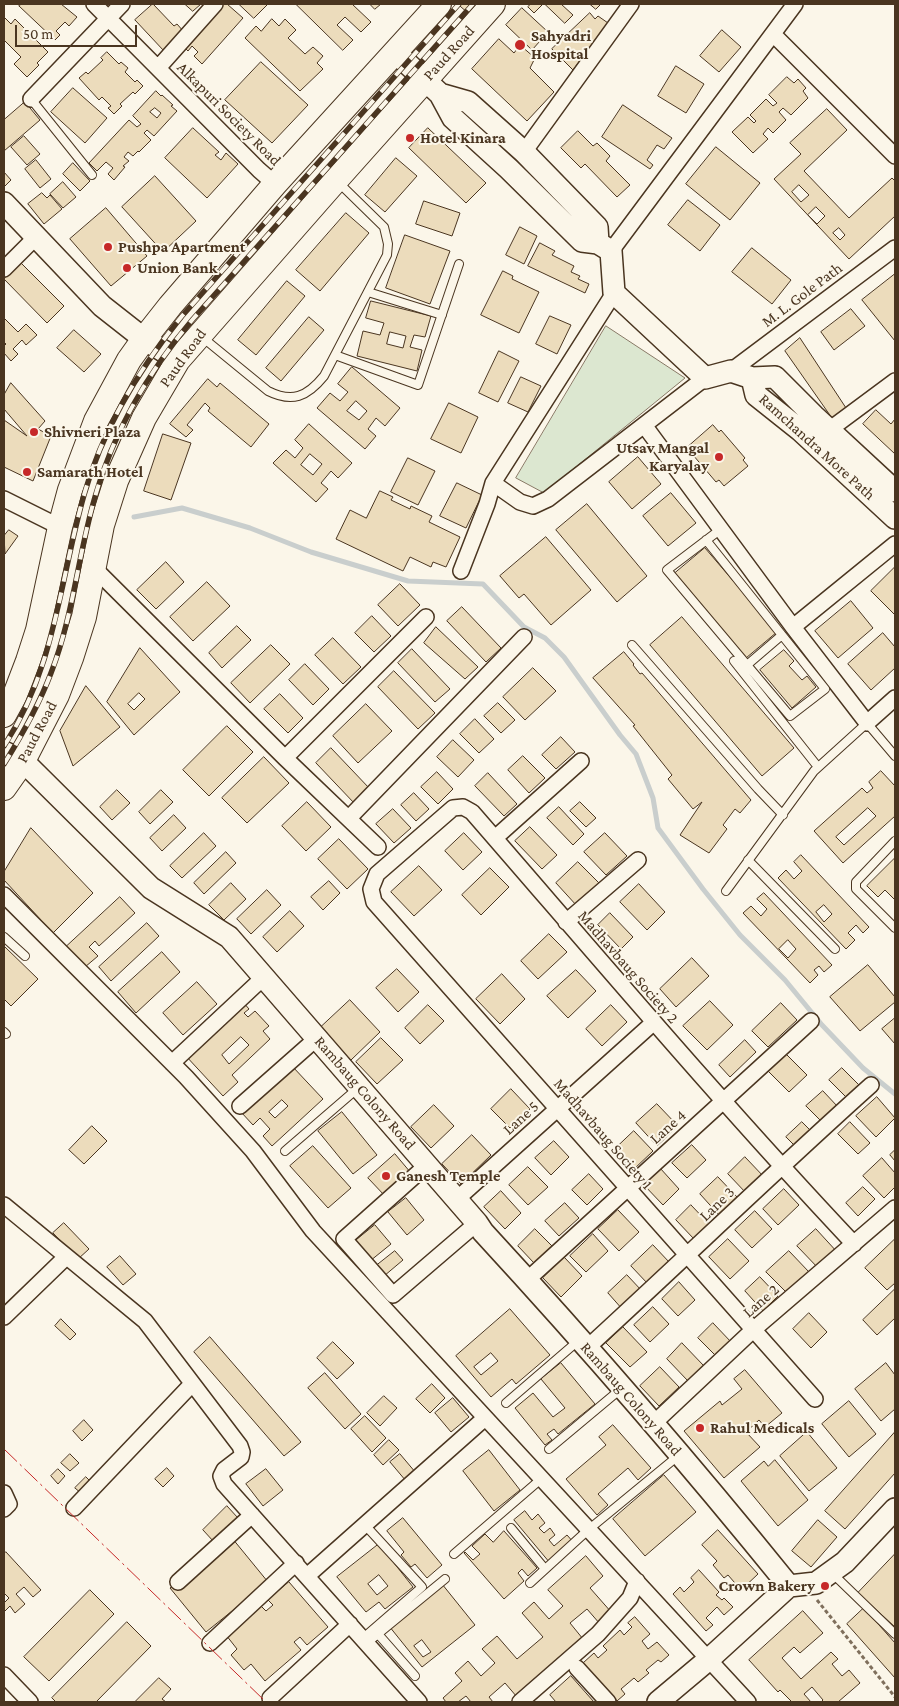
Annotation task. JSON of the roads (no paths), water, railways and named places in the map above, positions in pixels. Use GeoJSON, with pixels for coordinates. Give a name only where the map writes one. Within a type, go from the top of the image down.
{"type":"FeatureCollection","features":[{"type":"Feature","properties":{"kind":"main road"},"geometry":{"type":"LineString","coordinates":[[4,715],[18,686],[38,630],[60,527],[70,490],[96,421],[112,388],[144,338],[275,184],[439,4]]}},
{"type":"Feature","properties":{"kind":"main road","name":"Paud Road"},"geometry":{"type":"LineString","coordinates":[[4,788],[13,757],[57,695],[84,617],[102,524],[116,481],[144,418],[178,360],[336,180],[433,87],[494,4]]}},
{"type":"Feature","properties":{"kind":"street","name":"Alkapuri Society Road"},"geometry":{"type":"LineString","coordinates":[[94,4],[258,170],[275,184]]}},
{"type":"Feature","properties":{"kind":"street"},"geometry":{"type":"LineString","coordinates":[[31,99],[122,4]]}},
{"type":"Feature","properties":{"kind":"street"},"geometry":{"type":"LineString","coordinates":[[158,68],[214,4]]}},
{"type":"Feature","properties":{"kind":"street"},"geometry":{"type":"LineString","coordinates":[[524,152],[631,4]]}},
{"type":"Feature","properties":{"kind":"street"},"geometry":{"type":"LineString","coordinates":[[605,247],[773,34],[794,4]]}},
{"type":"Feature","properties":{"kind":"street"},"geometry":{"type":"LineString","coordinates":[[773,34],[895,156]]}},
{"type":"Feature","properties":{"kind":"street"},"geometry":{"type":"LineString","coordinates":[[396,53],[433,87],[453,118],[509,169],[582,241],[605,247]]}},
{"type":"Feature","properties":{"kind":"street"},"geometry":{"type":"LineString","coordinates":[[433,87],[468,102],[524,152],[597,227],[605,247],[614,293],[705,378]]}},
{"type":"Feature","properties":{"kind":"street"},"geometry":{"type":"LineString","coordinates":[[4,203],[102,306],[144,338],[178,360]]}},
{"type":"Feature","properties":{"kind":"street"},"geometry":{"type":"LineString","coordinates":[[4,269],[36,237]]}},
{"type":"Feature","properties":{"kind":"street","name":"M. L. Gole Path"},"geometry":{"type":"LineString","coordinates":[[730,371],[895,248]]}},
{"type":"Feature","properties":{"kind":"street"},"geometry":{"type":"LineString","coordinates":[[461,571],[493,483],[614,293]]}},
{"type":"Feature","properties":{"kind":"street"},"geometry":{"type":"LineString","coordinates":[[493,483],[520,502],[533,506],[548,499],[705,378],[730,371],[752,378]]}},
{"type":"Feature","properties":{"kind":"street","name":"Ramchandra More Path"},"geometry":{"type":"LineString","coordinates":[[895,491],[775,377],[752,378],[756,395],[800,430],[895,518]]}},
{"type":"Feature","properties":{"kind":"street"},"geometry":{"type":"LineString","coordinates":[[829,430],[895,381]]}},
{"type":"Feature","properties":{"kind":"street"},"geometry":{"type":"LineString","coordinates":[[644,425],[721,530],[788,631],[867,724],[895,698]]}},
{"type":"Feature","properties":{"kind":"street"},"geometry":{"type":"LineString","coordinates":[[4,499],[60,527]]}},
{"type":"Feature","properties":{"kind":"street"},"geometry":{"type":"LineString","coordinates":[[788,631],[895,544]]}},
{"type":"Feature","properties":{"kind":"street"},"geometry":{"type":"LineString","coordinates":[[94,568],[285,758],[378,847]]}},
{"type":"Feature","properties":{"kind":"street"},"geometry":{"type":"LineString","coordinates":[[285,758],[426,617]]}},
{"type":"Feature","properties":{"kind":"street"},"geometry":{"type":"LineString","coordinates":[[349,818],[524,638]]}},
{"type":"Feature","properties":{"kind":"street","name":"Rambaug Colony Road"},"geometry":{"type":"LineString","coordinates":[[13,757],[151,888],[228,937],[478,1223],[483,1232],[797,1585]]}},
{"type":"Feature","properties":{"kind":"street"},"geometry":{"type":"LineString","coordinates":[[495,838],[581,761]]}},
{"type":"Feature","properties":{"kind":"street","name":"Madhavbaug Society 2"},"geometry":{"type":"LineString","coordinates":[[371,889],[377,874],[453,808],[468,809],[653,1023],[781,1166],[854,1244]]}},
{"type":"Feature","properties":{"kind":"street"},"geometry":{"type":"LineString","coordinates":[[566,922],[638,860]]}},
{"type":"Feature","properties":{"kind":"street","name":"Madhavbaug Society 1"},"geometry":{"type":"LineString","coordinates":[[371,889],[374,902],[815,1399]]}},
{"type":"Feature","properties":{"kind":"street"},"geometry":{"type":"LineString","coordinates":[[4,895],[172,1062],[253,1151],[313,1231],[748,1702]]}},
{"type":"Feature","properties":{"kind":"street"},"geometry":{"type":"LineString","coordinates":[[172,1062],[264,977]]}},
{"type":"Feature","properties":{"kind":"street","name":"Lane 4"},"geometry":{"type":"LineString","coordinates":[[527,1280],[811,1021]]}},
{"type":"Feature","properties":{"kind":"street","name":"Lane 5"},"geometry":{"type":"LineString","coordinates":[[457,1199],[653,1023]]}},
{"type":"Feature","properties":{"kind":"street"},"geometry":{"type":"LineString","coordinates":[[240,1106],[317,1038]]}},
{"type":"Feature","properties":{"kind":"street","name":"Lane 3"},"geometry":{"type":"LineString","coordinates":[[583,1344],[687,1256],[781,1166],[871,1085]]}},
{"type":"Feature","properties":{"kind":"street"},"geometry":{"type":"LineString","coordinates":[[427,1165],[344,1239],[393,1295],[478,1223]]}},
{"type":"Feature","properties":{"kind":"street"},"geometry":{"type":"LineString","coordinates":[[4,1205],[145,1321],[240,1446],[241,1457],[224,1470],[221,1476],[224,1484],[350,1624],[369,1639],[419,1702]]}},
{"type":"Feature","properties":{"kind":"street","name":"Lane 2"},"geometry":{"type":"LineString","coordinates":[[652,1424],[753,1330],[895,1208]]}},
{"type":"Feature","properties":{"kind":"street"},"geometry":{"type":"LineString","coordinates":[[4,1318],[66,1256]]}},
{"type":"Feature","properties":{"kind":"street"},"geometry":{"type":"LineString","coordinates":[[74,1508],[192,1384]]}},
{"type":"Feature","properties":{"kind":"street"},"geometry":{"type":"LineString","coordinates":[[308,1576],[485,1418]]}},
{"type":"Feature","properties":{"kind":"street"},"geometry":{"type":"LineString","coordinates":[[658,1702],[797,1585],[816,1583],[845,1562],[895,1509]]}},
{"type":"Feature","properties":{"kind":"street"},"geometry":{"type":"LineString","coordinates":[[178,1582],[252,1515]]}},
{"type":"Feature","properties":{"kind":"street"},"geometry":{"type":"LineString","coordinates":[[210,1643],[296,1563]]}},
{"type":"Feature","properties":{"kind":"street"},"geometry":{"type":"LineString","coordinates":[[520,1702],[598,1634],[630,1598],[637,1581]]}},
{"type":"Feature","properties":{"kind":"street"},"geometry":{"type":"LineString","coordinates":[[270,1698],[350,1624]]}},
{"type":"Feature","properties":{"kind":"street"},"geometry":{"type":"LineString","coordinates":[[577,1668],[608,1702]]}},
{"type":"Feature","properties":{"kind":"street"},"geometry":{"type":"LineString","coordinates":[[4,1675],[30,1702]]}},
{"type":"Feature","properties":{"kind":"lane"},"geometry":{"type":"LineString","coordinates":[[31,99],[92,175]]}},
{"type":"Feature","properties":{"kind":"lane"},"geometry":{"type":"LineString","coordinates":[[199,334],[268,391],[280,397],[291,398],[314,389],[324,376],[387,255],[388,244],[384,227],[336,180]]}},
{"type":"Feature","properties":{"kind":"lane"},"geometry":{"type":"LineString","coordinates":[[335,355],[418,385],[459,264]]}},
{"type":"Feature","properties":{"kind":"lane"},"geometry":{"type":"LineString","coordinates":[[368,292],[442,314]]}},
{"type":"Feature","properties":{"kind":"lane"},"geometry":{"type":"LineString","coordinates":[[706,540],[788,631],[826,689],[790,716],[667,570],[706,540],[721,530]]}},
{"type":"Feature","properties":{"kind":"lane"},"geometry":{"type":"LineString","coordinates":[[747,665],[788,631]]}},
{"type":"Feature","properties":{"kind":"lane"},"geometry":{"type":"LineString","coordinates":[[632,645],[783,815]]}},
{"type":"Feature","properties":{"kind":"lane"},"geometry":{"type":"LineString","coordinates":[[734,661],[818,767]]}},
{"type":"Feature","properties":{"kind":"lane"},"geometry":{"type":"LineString","coordinates":[[726,890],[818,767],[867,724],[895,756]]}},
{"type":"Feature","properties":{"kind":"lane"},"geometry":{"type":"LineString","coordinates":[[895,841],[856,882],[856,889],[895,928]]}},
{"type":"Feature","properties":{"kind":"lane"},"geometry":{"type":"LineString","coordinates":[[748,860],[835,949]]}},
{"type":"Feature","properties":{"kind":"lane"},"geometry":{"type":"LineString","coordinates":[[4,936],[25,956]]}},
{"type":"Feature","properties":{"kind":"lane"},"geometry":{"type":"LineString","coordinates":[[285,1151],[359,1087]]}},
{"type":"Feature","properties":{"kind":"lane"},"geometry":{"type":"LineString","coordinates":[[506,1403],[583,1344]]}},
{"type":"Feature","properties":{"kind":"lane"},"geometry":{"type":"LineString","coordinates":[[549,1449],[622,1388]]}},
{"type":"Feature","properties":{"kind":"lane"},"geometry":{"type":"LineString","coordinates":[[530,1583],[588,1530],[680,1455]]}},
{"type":"Feature","properties":{"kind":"lane"},"geometry":{"type":"LineString","coordinates":[[454,1554],[541,1479]]}},
{"type":"Feature","properties":{"kind":"lane"},"geometry":{"type":"LineString","coordinates":[[365,1525],[422,1588],[369,1639]]}},
{"type":"Feature","properties":{"kind":"lane"},"geometry":{"type":"LineString","coordinates":[[511,1528],[545,1569]]}},
{"type":"Feature","properties":{"kind":"lane"},"geometry":{"type":"LineString","coordinates":[[831,1572],[895,1634]]}},
{"type":"Feature","properties":{"kind":"lane"},"geometry":{"type":"LineString","coordinates":[[369,1639],[444,1579]]}},
{"type":"Feature","properties":{"kind":"lane"},"geometry":{"type":"LineString","coordinates":[[369,1639],[415,1676]]}},
{"type":"Feature","properties":{"kind":"waterway"},"geometry":{"type":"LineString","coordinates":[[134,517],[182,508],[250,528],[311,552],[408,581],[483,584],[524,627],[545,638],[564,657],[620,735],[636,754],[653,798],[658,828],[740,935],[785,980],[822,1025],[863,1068],[895,1094]]}},
{"type":"Feature","properties":{"kind":"railway"},"geometry":{"type":"LineString","coordinates":[[4,746],[21,716],[46,655],[84,495],[92,470],[112,423],[137,378],[182,316],[459,4]]}},
{"type":"Feature","properties":{"kind":"railway"},"geometry":{"type":"LineString","coordinates":[[4,764],[30,720],[59,652],[95,497],[112,448],[135,402],[162,359],[193,319],[473,4]]}},
{"type":"Feature","properties":{"kind":"place","name":"Sahyadri Hospital"},"geometry":{"type":"Point","coordinates":[520,45]}},
{"type":"Feature","properties":{"kind":"place","name":"Hotel Kinara"},"geometry":{"type":"Point","coordinates":[410,138]}},
{"type":"Feature","properties":{"kind":"place","name":"Pushpa Apartment"},"geometry":{"type":"Point","coordinates":[108,247]}},
{"type":"Feature","properties":{"kind":"place","name":"Union Bank"},"geometry":{"type":"Point","coordinates":[127,268]}},
{"type":"Feature","properties":{"kind":"place","name":"Shivneri Plaza"},"geometry":{"type":"Point","coordinates":[34,432]}},
{"type":"Feature","properties":{"kind":"place","name":"Utsav Mangal Karyalay"},"geometry":{"type":"Point","coordinates":[719,457]}},
{"type":"Feature","properties":{"kind":"place","name":"Samarath Hotel"},"geometry":{"type":"Point","coordinates":[27,472]}},
{"type":"Feature","properties":{"kind":"place","name":"Ganesh Temple"},"geometry":{"type":"Point","coordinates":[386,1176]}},
{"type":"Feature","properties":{"kind":"place","name":"Rahul Medicals"},"geometry":{"type":"Point","coordinates":[700,1428]}},
{"type":"Feature","properties":{"kind":"place","name":"Crown Bakery"},"geometry":{"type":"Point","coordinates":[825,1586]}}]}
